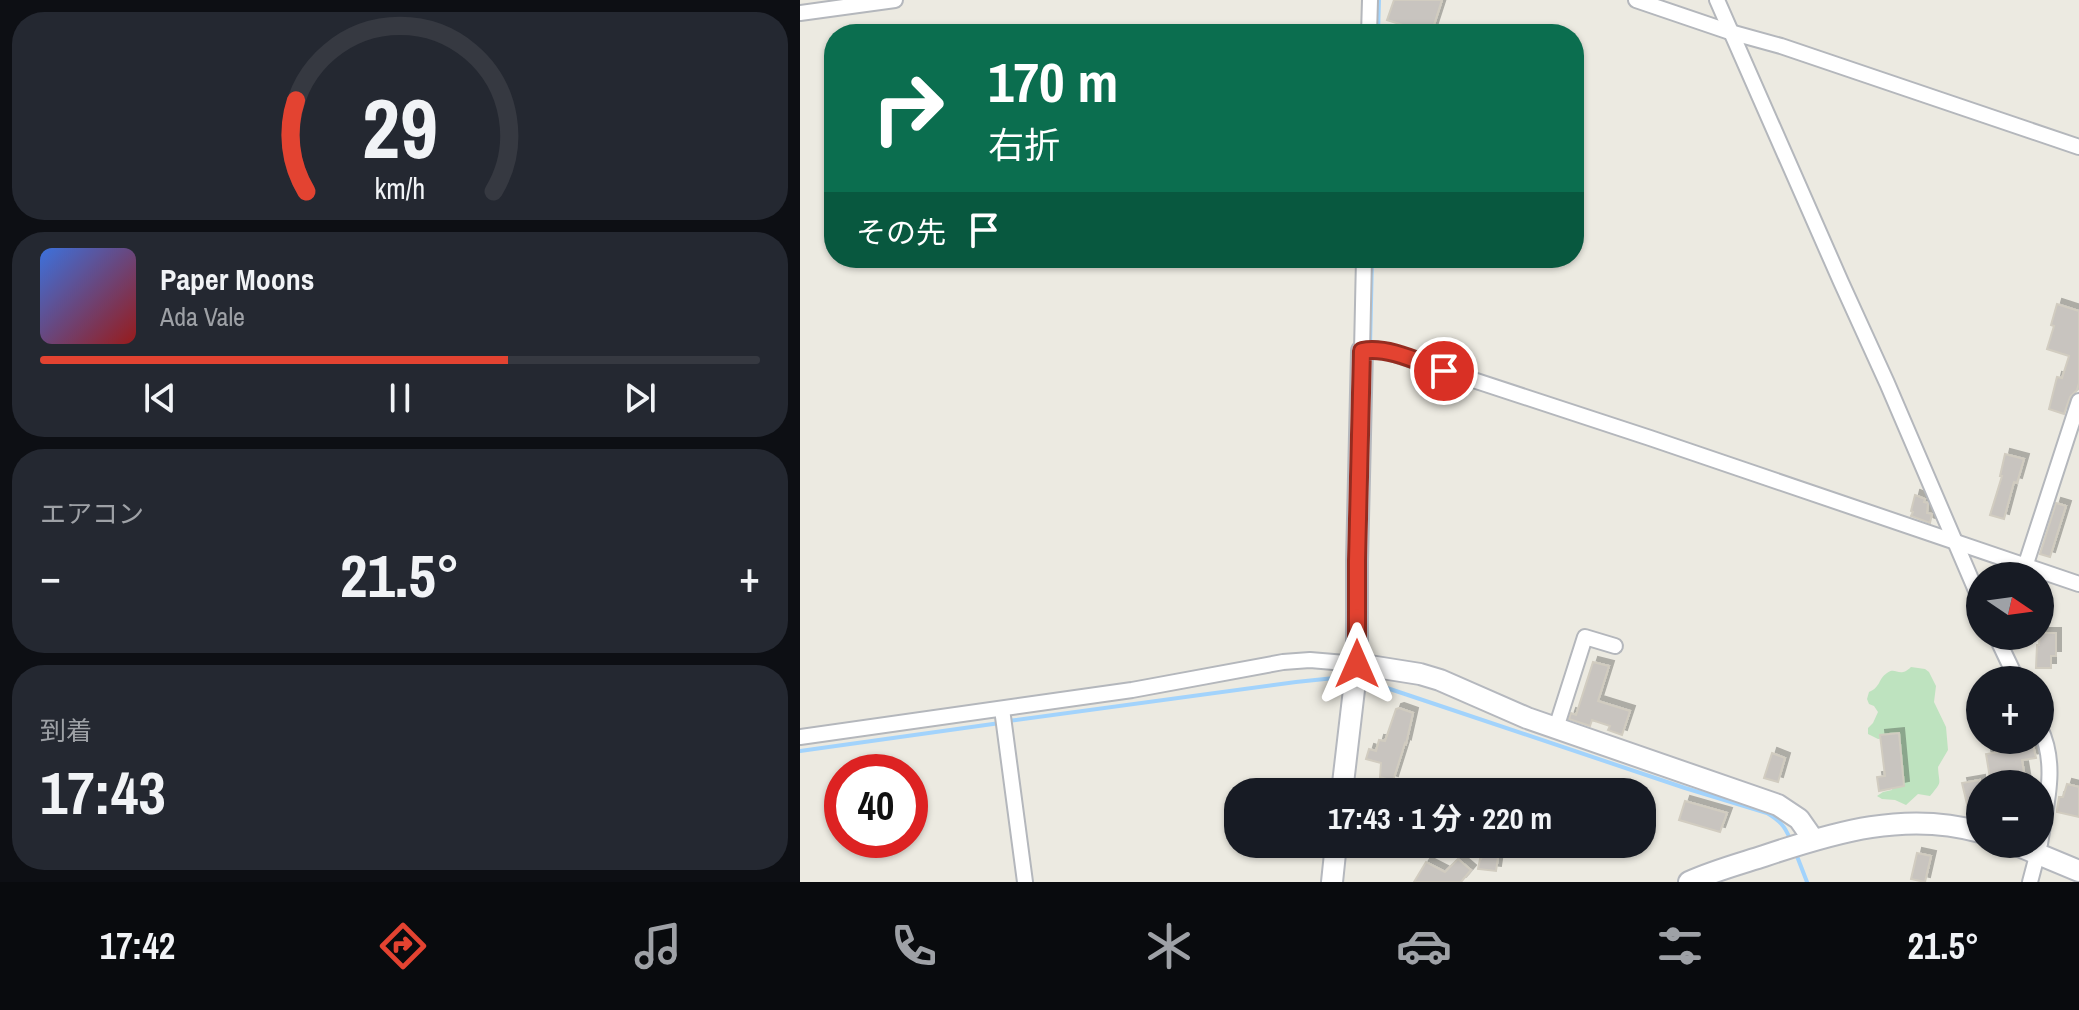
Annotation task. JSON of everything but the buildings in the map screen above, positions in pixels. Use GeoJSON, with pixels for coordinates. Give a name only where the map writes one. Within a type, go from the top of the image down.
{"type":"FeatureCollection","features":[{"type":"Feature","properties":{"kind":"street"},"geometry":{"type":"LineString","coordinates":[[800,13],[895,0]]}},
{"type":"Feature","properties":{"kind":"street"},"geometry":{"type":"LineString","coordinates":[[1369,24],[1370,0]]}},
{"type":"Feature","properties":{"kind":"street"},"geometry":{"type":"LineString","coordinates":[[1636,0],[2079,147]]}},
{"type":"Feature","properties":{"kind":"street"},"geometry":{"type":"LineString","coordinates":[[1717,0],[1966,567]]}},
{"type":"Feature","properties":{"kind":"street"},"geometry":{"type":"LineString","coordinates":[[1344,778],[1357,664],[1364,268]]}},
{"type":"Feature","properties":{"kind":"street"},"geometry":{"type":"LineString","coordinates":[[1362,351],[1385,351],[1955,541],[2003,562]]}},
{"type":"Feature","properties":{"kind":"street"},"geometry":{"type":"LineString","coordinates":[[2026,562],[2079,401]]}},
{"type":"Feature","properties":{"kind":"street"},"geometry":{"type":"LineString","coordinates":[[2054,578],[2079,584]]}},
{"type":"Feature","properties":{"kind":"street"},"geometry":{"type":"LineString","coordinates":[[1556,728],[1585,637],[1615,646]]}},
{"type":"Feature","properties":{"kind":"street"},"geometry":{"type":"LineString","coordinates":[[800,737],[1132,690],[1283,662],[1310,660],[1357,664],[1440,680],[1506,710],[1778,805],[1799,819],[1813,839]]}},
{"type":"Feature","properties":{"kind":"street"},"geometry":{"type":"LineString","coordinates":[[1002,709],[1025,882]]}},
{"type":"Feature","properties":{"kind":"street"},"geometry":{"type":"LineString","coordinates":[[1689,882],[1813,839],[1862,828],[1907,823],[1966,829]]}},
{"type":"Feature","properties":{"kind":"street"},"geometry":{"type":"LineString","coordinates":[[2054,856],[2079,871]]}},
{"type":"Feature","properties":{"kind":"street"},"geometry":{"type":"LineString","coordinates":[[1332,882],[1335,858]]}},
{"type":"Feature","properties":{"kind":"street"},"geometry":{"type":"LineString","coordinates":[[2030,882],[2036,858]]}},
{"type":"Feature","properties":{"kind":"green space"},"geometry":{"type":"Polygon","coordinates":[[[1911,667],[1929,672],[1936,686],[1934,702],[1946,727],[1948,750],[1938,767],[1937,787],[1930,796],[1918,794],[1906,805],[1877,796],[1892,790],[1894,778],[1886,738],[1878,739],[1868,734],[1868,728],[1878,712],[1867,699],[1869,692],[1887,673],[1903,672],[1911,667]]]}},
{"type":"Feature","properties":{"kind":"waterway"},"geometry":{"type":"LineString","coordinates":[[1378,24],[1379,0]]}},
{"type":"Feature","properties":{"kind":"waterway"},"geometry":{"type":"LineString","coordinates":[[1370,347],[1372,268]]}},
{"type":"Feature","properties":{"kind":"waterway"},"geometry":{"type":"LineString","coordinates":[[1008,721],[1296,682],[1349,678]]}},
{"type":"Feature","properties":{"kind":"waterway"},"geometry":{"type":"LineString","coordinates":[[1361,681],[1767,813],[1781,824],[1790,839]]}},
{"type":"Feature","properties":{"kind":"waterway"},"geometry":{"type":"LineString","coordinates":[[800,751],[1000,723]]}},
{"type":"Feature","properties":{"kind":"waterway"},"geometry":{"type":"LineString","coordinates":[[1795,851],[1807,882]]}},
{"type":"Feature","properties":{"kind":"route"},"geometry":{"type":"LineString","coordinates":[[1357,664],[1362,351],[1385,351],[1444,371]]}}]}
